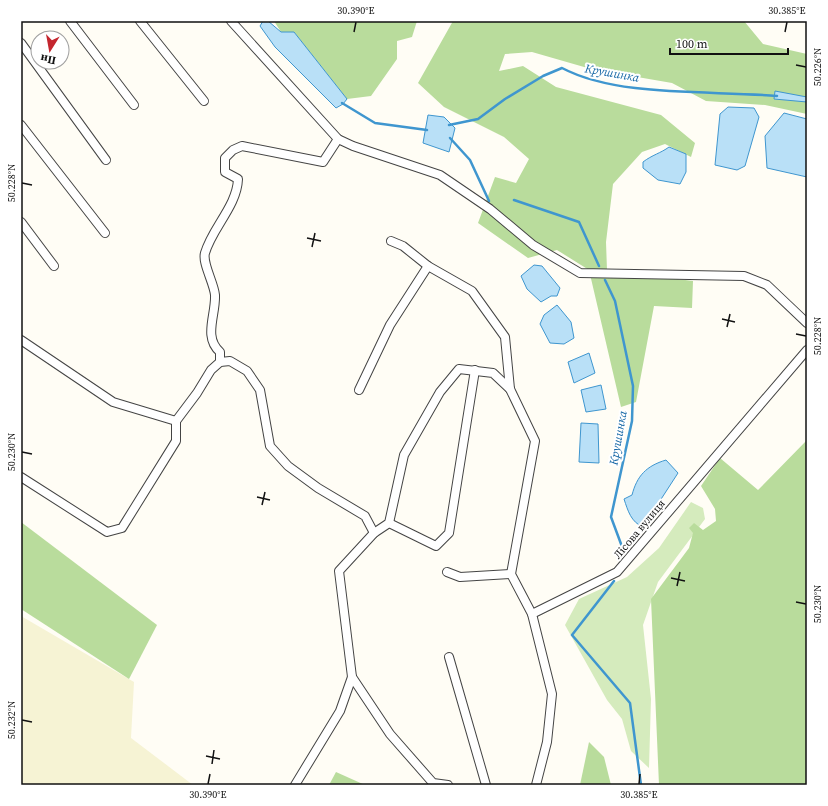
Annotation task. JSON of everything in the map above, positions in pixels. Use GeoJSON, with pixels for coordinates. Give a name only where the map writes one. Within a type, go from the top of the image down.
{"type":"FeatureCollection","features":[{"type":"Feature","properties":{"kind":"street"},"geometry":{"type":"LineString","coordinates":[[70,21],[134,105]]}},
{"type":"Feature","properties":{"kind":"street"},"geometry":{"type":"LineString","coordinates":[[140,21],[204,101]]}},
{"type":"Feature","properties":{"kind":"street"},"geometry":{"type":"LineString","coordinates":[[231,21],[338,139],[440,175],[490,209],[533,244],[580,273],[744,276],[767,285],[807,323]]}},
{"type":"Feature","properties":{"kind":"street"},"geometry":{"type":"LineString","coordinates":[[21,43],[106,160]]}},
{"type":"Feature","properties":{"kind":"street"},"geometry":{"type":"LineString","coordinates":[[21,126],[105,233]]}},
{"type":"Feature","properties":{"kind":"street"},"geometry":{"type":"LineString","coordinates":[[220,362],[220,352],[214,347],[211,335],[215,294],[204,256],[209,243],[238,189],[238,179],[225,172],[225,158],[233,150],[242,146],[323,162],[338,139]]}},
{"type":"Feature","properties":{"kind":"street"},"geometry":{"type":"LineString","coordinates":[[21,222],[54,266]]}},
{"type":"Feature","properties":{"kind":"street"},"geometry":{"type":"LineString","coordinates":[[391,241],[403,246],[428,266],[472,291],[505,336],[510,389],[535,441],[511,574],[532,614],[552,694],[547,742],[536,785]]}},
{"type":"Feature","properties":{"kind":"street"},"geometry":{"type":"LineString","coordinates":[[359,390],[393,320],[428,266]]}},
{"type":"Feature","properties":{"kind":"street"},"geometry":{"type":"LineString","coordinates":[[21,340],[112,402],[176,421]]}},
{"type":"Feature","properties":{"kind":"street","name":"Лісова вулиця"},"geometry":{"type":"LineString","coordinates":[[532,614],[617,572],[807,350]]}},
{"type":"Feature","properties":{"kind":"street"},"geometry":{"type":"LineString","coordinates":[[21,477],[107,532],[122,528],[176,441],[176,421],[211,370],[220,362],[230,361],[247,371],[260,390],[270,446],[288,466],[318,488],[365,516],[374,533]]}},
{"type":"Feature","properties":{"kind":"street"},"geometry":{"type":"LineString","coordinates":[[294,785],[340,711],[352,677],[339,571],[374,533],[389,523],[404,455],[440,392],[459,369],[493,373],[510,389]]}},
{"type":"Feature","properties":{"kind":"street"},"geometry":{"type":"LineString","coordinates":[[389,523],[436,546],[449,533],[475,370]]}},
{"type":"Feature","properties":{"kind":"street"},"geometry":{"type":"LineString","coordinates":[[447,572],[460,577],[511,574]]}},
{"type":"Feature","properties":{"kind":"street"},"geometry":{"type":"LineString","coordinates":[[449,657],[486,785]]}},
{"type":"Feature","properties":{"kind":"street"},"geometry":{"type":"LineString","coordinates":[[352,677],[390,734],[433,783],[448,785]]}},
{"type":"Feature","properties":{"kind":"shaded area"},"geometry":{"type":"Polygon","coordinates":[[[21,616],[134,682],[131,738],[193,785],[21,785],[21,616]]]}},
{"type":"Feature","properties":{"kind":"green space"},"geometry":{"type":"Polygon","coordinates":[[[274,21],[417,21],[412,37],[397,41],[397,59],[371,96],[347,99],[294,32],[281,32],[274,21]]]}},
{"type":"Feature","properties":{"kind":"green space"},"geometry":{"type":"Polygon","coordinates":[[[453,21],[744,21],[763,44],[807,54],[807,114],[765,105],[706,101],[672,83],[591,69],[532,52],[505,54],[499,71],[523,66],[556,87],[661,115],[695,143],[691,157],[665,144],[642,152],[613,184],[606,242],[607,270],[693,281],[692,308],[654,306],[636,402],[621,407],[589,270],[557,250],[528,258],[478,223],[495,177],[516,183],[529,159],[504,137],[444,107],[418,83],[453,21]]]}},
{"type":"Feature","properties":{"kind":"green space"},"geometry":{"type":"Polygon","coordinates":[[[807,440],[807,785],[659,785],[651,599],[689,548],[693,533],[689,528],[694,523],[703,530],[716,521],[715,509],[701,486],[720,458],[758,490],[807,440]]]}},
{"type":"Feature","properties":{"kind":"green space"},"geometry":{"type":"Polygon","coordinates":[[[691,502],[703,508],[705,519],[658,582],[643,625],[651,699],[649,768],[631,751],[622,719],[607,700],[565,625],[579,599],[627,577],[659,548],[691,502]]]}},
{"type":"Feature","properties":{"kind":"green space"},"geometry":{"type":"Polygon","coordinates":[[[21,522],[157,625],[129,679],[21,609],[21,522]]]}},
{"type":"Feature","properties":{"kind":"green space"},"geometry":{"type":"Polygon","coordinates":[[[589,742],[604,757],[611,785],[580,785],[589,742]]]}},
{"type":"Feature","properties":{"kind":"green space"},"geometry":{"type":"Polygon","coordinates":[[[336,772],[365,785],[329,785],[336,772]]]}},
{"type":"Feature","properties":{"kind":"water"},"geometry":{"type":"Polygon","coordinates":[[[263,21],[268,21],[281,32],[294,32],[347,99],[343,104],[336,108],[275,47],[260,26],[263,21]]]}},
{"type":"Feature","properties":{"kind":"water"},"geometry":{"type":"Polygon","coordinates":[[[775,91],[807,97],[807,102],[774,99],[775,91]]]}},
{"type":"Feature","properties":{"kind":"water"},"geometry":{"type":"Polygon","coordinates":[[[728,107],[754,108],[759,117],[745,166],[737,170],[715,165],[720,114],[728,107]]]}},
{"type":"Feature","properties":{"kind":"water"},"geometry":{"type":"Polygon","coordinates":[[[784,113],[807,119],[807,177],[767,168],[765,136],[784,113]]]}},
{"type":"Feature","properties":{"kind":"water"},"geometry":{"type":"Polygon","coordinates":[[[428,115],[444,117],[455,128],[449,152],[423,143],[428,115]]]}},
{"type":"Feature","properties":{"kind":"water"},"geometry":{"type":"Polygon","coordinates":[[[669,147],[686,154],[686,172],[680,184],[658,180],[643,168],[643,162],[669,147]]]}},
{"type":"Feature","properties":{"kind":"water"},"geometry":{"type":"Polygon","coordinates":[[[534,265],[542,266],[560,288],[557,296],[551,296],[541,302],[527,289],[521,276],[534,265]]]}},
{"type":"Feature","properties":{"kind":"water"},"geometry":{"type":"Polygon","coordinates":[[[557,305],[571,322],[574,338],[564,344],[550,343],[540,324],[544,315],[557,305]]]}},
{"type":"Feature","properties":{"kind":"water"},"geometry":{"type":"Polygon","coordinates":[[[589,353],[595,373],[574,383],[568,362],[589,353]]]}},
{"type":"Feature","properties":{"kind":"water"},"geometry":{"type":"Polygon","coordinates":[[[601,385],[606,409],[586,412],[581,390],[601,385]]]}},
{"type":"Feature","properties":{"kind":"water"},"geometry":{"type":"Polygon","coordinates":[[[581,423],[598,424],[599,463],[579,462],[581,423]]]}},
{"type":"Feature","properties":{"kind":"water"},"geometry":{"type":"Polygon","coordinates":[[[666,460],[678,473],[643,527],[633,519],[624,499],[632,495],[637,482],[643,473],[653,465],[666,460]]]}},
{"type":"Feature","properties":{"kind":"waterway","name":"Крушинка"},"geometry":{"type":"LineString","coordinates":[[449,125],[478,119],[505,99],[543,76],[562,68],[585,78],[638,88],[667,91],[777,96]]}},
{"type":"Feature","properties":{"kind":"waterway","name":"Крушинка"},"geometry":{"type":"LineString","coordinates":[[342,103],[375,123],[427,130]]}},
{"type":"Feature","properties":{"kind":"waterway","name":"Крушинка"},"geometry":{"type":"LineString","coordinates":[[450,138],[470,160],[489,201]]}},
{"type":"Feature","properties":{"kind":"waterway","name":"Крушинка"},"geometry":{"type":"LineString","coordinates":[[514,200],[579,222],[599,266]]}},
{"type":"Feature","properties":{"kind":"waterway","name":"Крушинка"},"geometry":{"type":"LineString","coordinates":[[605,280],[615,301],[633,386],[632,421],[611,517],[624,552]]}},
{"type":"Feature","properties":{"kind":"waterway","name":"Крушинка"},"geometry":{"type":"LineString","coordinates":[[614,581],[572,635],[630,703],[641,785]]}}]}
